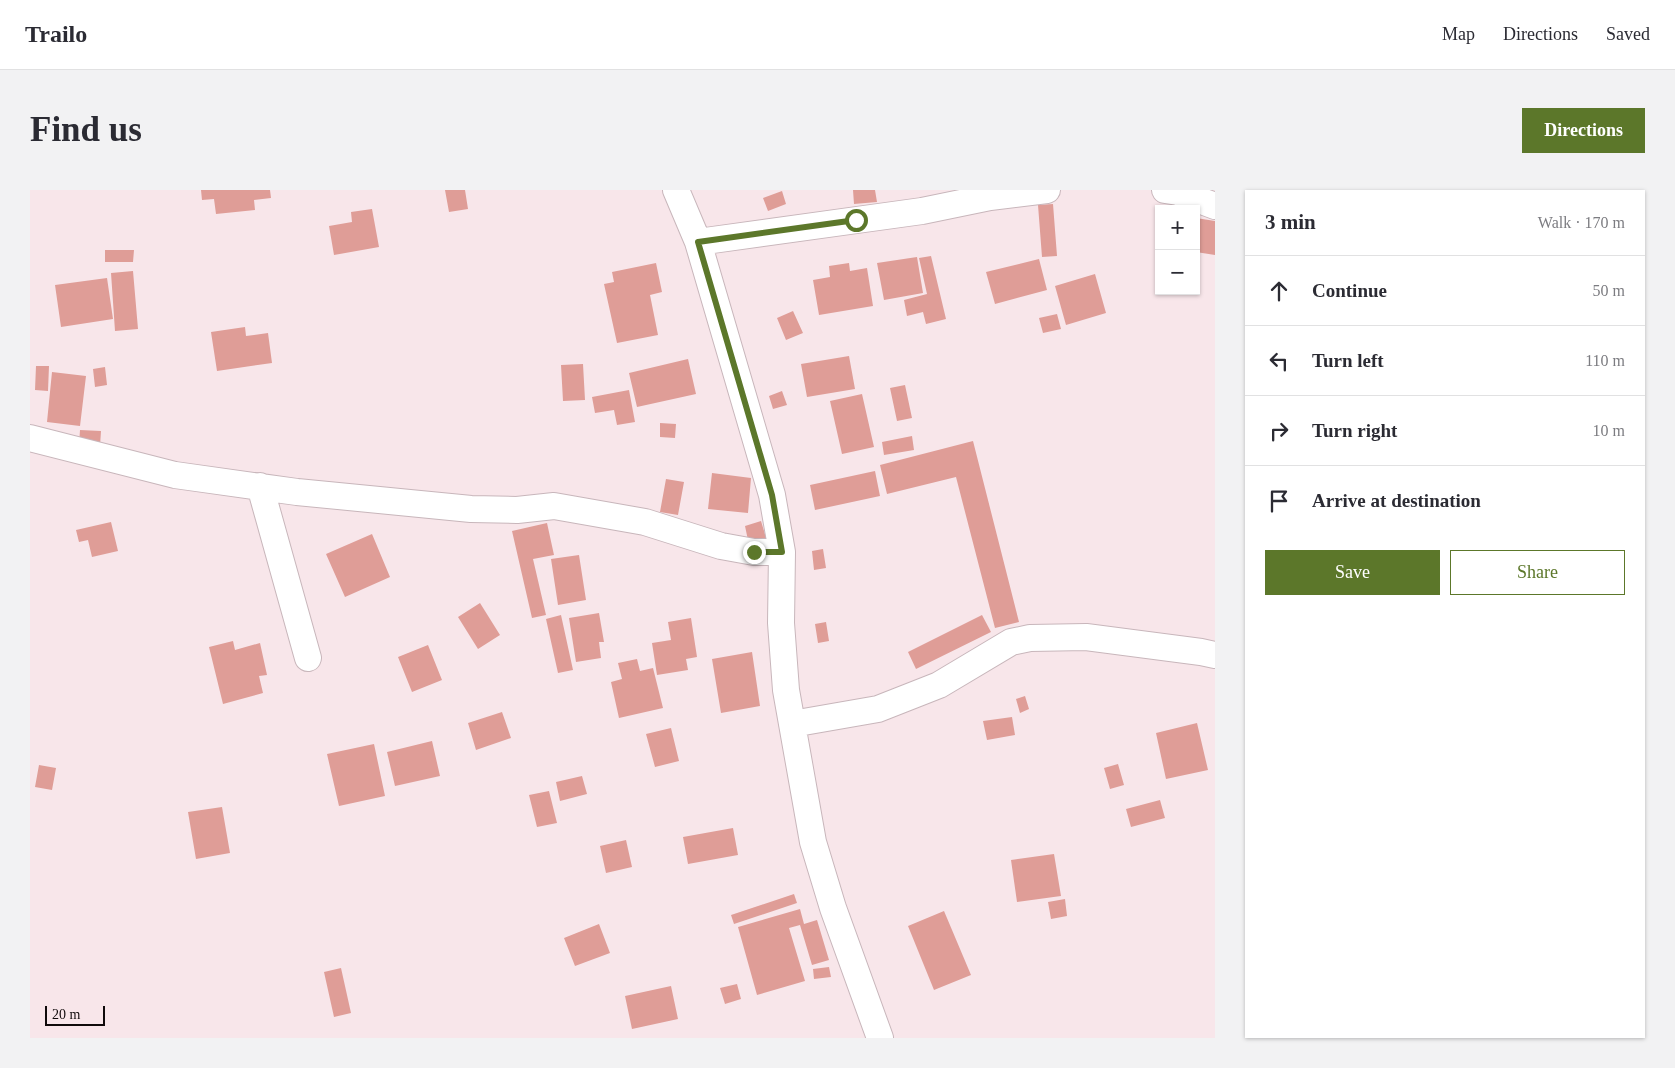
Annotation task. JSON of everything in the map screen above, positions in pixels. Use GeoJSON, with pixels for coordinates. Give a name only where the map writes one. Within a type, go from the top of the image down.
{"type":"FeatureCollection","features":[{"type":"Feature","properties":{"kind":"street"},"geometry":{"type":"LineString","coordinates":[[676,190],[698,242],[772,495],[782,552],[782,632],[786,690],[813,842],[832,908],[880,1038]]}},
{"type":"Feature","properties":{"kind":"street"},"geometry":{"type":"LineString","coordinates":[[698,242],[922,212],[990,197],[1047,190]]}},
{"type":"Feature","properties":{"kind":"street"},"geometry":{"type":"LineString","coordinates":[[1174,191],[1215,206]]}},
{"type":"Feature","properties":{"kind":"street"},"geometry":{"type":"LineString","coordinates":[[30,438],[175,475],[471,509],[517,510],[554,506],[645,522],[721,546],[754,552],[782,552]]}},
{"type":"Feature","properties":{"kind":"street"},"geometry":{"type":"LineString","coordinates":[[260,486],[308,658]]}},
{"type":"Feature","properties":{"kind":"street"},"geometry":{"type":"LineString","coordinates":[[754,552],[781,582]]}},
{"type":"Feature","properties":{"kind":"street"},"geometry":{"type":"LineString","coordinates":[[792,724],[878,709],[939,685],[1011,642],[1030,638],[1086,637],[1215,655]]}},
{"type":"Feature","properties":{"kind":"building"},"geometry":{"type":"Polygon","coordinates":[[[201,190],[270,190],[271,198],[254,200],[255,210],[216,214],[214,199],[202,200],[201,190]]]}},
{"type":"Feature","properties":{"kind":"building"},"geometry":{"type":"Polygon","coordinates":[[[445,190],[465,190],[468,209],[449,212],[445,190]]]}},
{"type":"Feature","properties":{"kind":"building"},"geometry":{"type":"Polygon","coordinates":[[[853,190],[875,190],[877,202],[854,204],[853,190]]]}},
{"type":"Feature","properties":{"kind":"building"},"geometry":{"type":"Polygon","coordinates":[[[782,191],[786,204],[768,211],[763,198],[782,191]]]}},
{"type":"Feature","properties":{"kind":"building"},"geometry":{"type":"Polygon","coordinates":[[[1053,204],[1057,256],[1042,257],[1038,205],[1053,204]]]}},
{"type":"Feature","properties":{"kind":"building"},"geometry":{"type":"Polygon","coordinates":[[[372,209],[379,247],[334,255],[329,226],[352,222],[351,212],[372,209]]]}},
{"type":"Feature","properties":{"kind":"building"},"geometry":{"type":"Polygon","coordinates":[[[1200,219],[1215,221],[1215,255],[1200,253],[1200,219]]]}},
{"type":"Feature","properties":{"kind":"building"},"geometry":{"type":"Polygon","coordinates":[[[105,250],[134,250],[133,262],[105,262],[105,250]]]}},
{"type":"Feature","properties":{"kind":"building"},"geometry":{"type":"Polygon","coordinates":[[[931,256],[946,319],[926,324],[923,312],[907,316],[904,300],[927,294],[919,258],[931,256]]]}},
{"type":"Feature","properties":{"kind":"building"},"geometry":{"type":"Polygon","coordinates":[[[917,257],[923,293],[884,300],[877,263],[917,257]]]}},
{"type":"Feature","properties":{"kind":"building"},"geometry":{"type":"Polygon","coordinates":[[[1039,259],[1047,290],[995,304],[986,272],[1039,259]]]}},
{"type":"Feature","properties":{"kind":"building"},"geometry":{"type":"Polygon","coordinates":[[[656,263],[662,292],[650,295],[658,335],[617,343],[604,284],[614,282],[612,272],[656,263]]]}},
{"type":"Feature","properties":{"kind":"building"},"geometry":{"type":"Polygon","coordinates":[[[849,263],[850,271],[867,268],[873,306],[819,315],[813,280],[830,277],[829,266],[849,263]]]}},
{"type":"Feature","properties":{"kind":"building"},"geometry":{"type":"Polygon","coordinates":[[[133,271],[138,329],[115,331],[111,273],[133,271]]]}},
{"type":"Feature","properties":{"kind":"building"},"geometry":{"type":"Polygon","coordinates":[[[1095,274],[1106,313],[1066,325],[1055,286],[1095,274]]]}},
{"type":"Feature","properties":{"kind":"building"},"geometry":{"type":"Polygon","coordinates":[[[107,278],[113,319],[61,327],[55,285],[107,278]]]}},
{"type":"Feature","properties":{"kind":"building"},"geometry":{"type":"Polygon","coordinates":[[[793,311],[803,333],[786,340],[777,318],[793,311]]]}},
{"type":"Feature","properties":{"kind":"building"},"geometry":{"type":"Polygon","coordinates":[[[1057,314],[1061,329],[1043,333],[1039,318],[1057,314]]]}},
{"type":"Feature","properties":{"kind":"building"},"geometry":{"type":"Polygon","coordinates":[[[245,327],[246,336],[268,333],[272,363],[217,371],[211,332],[245,327]]]}},
{"type":"Feature","properties":{"kind":"building"},"geometry":{"type":"Polygon","coordinates":[[[849,356],[855,389],[807,397],[801,364],[849,356]]]}},
{"type":"Feature","properties":{"kind":"building"},"geometry":{"type":"Polygon","coordinates":[[[688,359],[696,394],[637,407],[629,373],[688,359]]]}},
{"type":"Feature","properties":{"kind":"building"},"geometry":{"type":"Polygon","coordinates":[[[583,364],[585,400],[563,401],[561,365],[583,364]]]}},
{"type":"Feature","properties":{"kind":"building"},"geometry":{"type":"Polygon","coordinates":[[[36,366],[49,366],[48,391],[35,390],[36,366]]]}},
{"type":"Feature","properties":{"kind":"building"},"geometry":{"type":"Polygon","coordinates":[[[105,367],[107,385],[95,387],[93,369],[105,367]]]}},
{"type":"Feature","properties":{"kind":"building"},"geometry":{"type":"Polygon","coordinates":[[[52,372],[86,376],[80,426],[47,422],[52,372]]]}},
{"type":"Feature","properties":{"kind":"building"},"geometry":{"type":"Polygon","coordinates":[[[905,385],[912,418],[897,421],[890,388],[905,385]]]}},
{"type":"Feature","properties":{"kind":"building"},"geometry":{"type":"Polygon","coordinates":[[[629,390],[635,422],[617,425],[614,410],[595,413],[592,397],[629,390]]]}},
{"type":"Feature","properties":{"kind":"building"},"geometry":{"type":"Polygon","coordinates":[[[782,391],[787,405],[773,409],[769,396],[782,391]]]}},
{"type":"Feature","properties":{"kind":"building"},"geometry":{"type":"Polygon","coordinates":[[[862,394],[874,447],[842,454],[830,401],[862,394]]]}},
{"type":"Feature","properties":{"kind":"building"},"geometry":{"type":"Polygon","coordinates":[[[660,423],[676,424],[675,438],[660,437],[660,423]]]}},
{"type":"Feature","properties":{"kind":"building"},"geometry":{"type":"Polygon","coordinates":[[[80,430],[101,431],[100,446],[79,445],[80,430]]]}},
{"type":"Feature","properties":{"kind":"building"},"geometry":{"type":"Polygon","coordinates":[[[912,436],[914,450],[884,455],[882,442],[912,436]]]}},
{"type":"Feature","properties":{"kind":"building"},"geometry":{"type":"Polygon","coordinates":[[[973,441],[1019,622],[995,628],[956,477],[887,494],[880,465],[973,441]]]}},
{"type":"Feature","properties":{"kind":"building"},"geometry":{"type":"Polygon","coordinates":[[[875,471],[880,496],[815,510],[810,485],[875,471]]]}},
{"type":"Feature","properties":{"kind":"building"},"geometry":{"type":"Polygon","coordinates":[[[712,473],[751,478],[748,513],[708,509],[712,473]]]}},
{"type":"Feature","properties":{"kind":"building"},"geometry":{"type":"Polygon","coordinates":[[[666,479],[684,482],[678,515],[660,512],[666,479]]]}},
{"type":"Feature","properties":{"kind":"building"},"geometry":{"type":"Polygon","coordinates":[[[761,521],[767,541],[749,545],[745,526],[761,521]]]}},
{"type":"Feature","properties":{"kind":"building"},"geometry":{"type":"Polygon","coordinates":[[[111,522],[118,551],[92,557],[88,540],[79,542],[76,530],[111,522]]]}},
{"type":"Feature","properties":{"kind":"building"},"geometry":{"type":"Polygon","coordinates":[[[547,523],[554,555],[533,559],[546,615],[532,618],[512,531],[547,523]]]}},
{"type":"Feature","properties":{"kind":"building"},"geometry":{"type":"Polygon","coordinates":[[[372,534],[390,577],[345,597],[326,554],[372,534]]]}},
{"type":"Feature","properties":{"kind":"building"},"geometry":{"type":"Polygon","coordinates":[[[823,549],[826,568],[814,570],[812,551],[823,549]]]}},
{"type":"Feature","properties":{"kind":"building"},"geometry":{"type":"Polygon","coordinates":[[[579,555],[586,600],[558,605],[551,559],[579,555]]]}},
{"type":"Feature","properties":{"kind":"building"},"geometry":{"type":"Polygon","coordinates":[[[480,603],[500,635],[478,649],[458,617],[480,603]]]}},
{"type":"Feature","properties":{"kind":"building"},"geometry":{"type":"Polygon","coordinates":[[[599,613],[604,642],[599,642],[601,658],[576,662],[569,618],[599,613]]]}},
{"type":"Feature","properties":{"kind":"building"},"geometry":{"type":"Polygon","coordinates":[[[561,615],[573,670],[558,673],[546,619],[561,615]]]}},
{"type":"Feature","properties":{"kind":"building"},"geometry":{"type":"Polygon","coordinates":[[[982,615],[991,632],[916,669],[908,652],[982,615]]]}},
{"type":"Feature","properties":{"kind":"building"},"geometry":{"type":"Polygon","coordinates":[[[691,618],[697,657],[686,659],[688,670],[657,675],[652,643],[671,640],[668,622],[691,618]]]}},
{"type":"Feature","properties":{"kind":"building"},"geometry":{"type":"Polygon","coordinates":[[[826,622],[829,641],[818,643],[815,624],[826,622]]]}},
{"type":"Feature","properties":{"kind":"building"},"geometry":{"type":"Polygon","coordinates":[[[233,641],[235,650],[260,643],[267,675],[259,676],[263,693],[223,704],[209,647],[233,641]]]}},
{"type":"Feature","properties":{"kind":"building"},"geometry":{"type":"Polygon","coordinates":[[[428,645],[442,680],[412,692],[398,657],[428,645]]]}},
{"type":"Feature","properties":{"kind":"building"},"geometry":{"type":"Polygon","coordinates":[[[752,652],[760,706],[721,713],[712,659],[752,652]]]}},
{"type":"Feature","properties":{"kind":"building"},"geometry":{"type":"Polygon","coordinates":[[[637,659],[640,671],[653,668],[663,708],[619,718],[611,682],[622,679],[618,663],[637,659]]]}},
{"type":"Feature","properties":{"kind":"building"},"geometry":{"type":"Polygon","coordinates":[[[1025,696],[1029,709],[1020,713],[1016,699],[1025,696]]]}},
{"type":"Feature","properties":{"kind":"building"},"geometry":{"type":"Polygon","coordinates":[[[502,712],[511,738],[476,750],[468,723],[502,712]]]}},
{"type":"Feature","properties":{"kind":"building"},"geometry":{"type":"Polygon","coordinates":[[[1012,717],[1015,735],[987,740],[983,721],[1012,717]]]}},
{"type":"Feature","properties":{"kind":"building"},"geometry":{"type":"Polygon","coordinates":[[[1197,723],[1208,770],[1166,779],[1156,733],[1197,723]]]}},
{"type":"Feature","properties":{"kind":"building"},"geometry":{"type":"Polygon","coordinates":[[[671,728],[679,761],[655,767],[646,734],[671,728]]]}},
{"type":"Feature","properties":{"kind":"building"},"geometry":{"type":"Polygon","coordinates":[[[432,741],[440,776],[395,786],[387,752],[432,741]]]}},
{"type":"Feature","properties":{"kind":"building"},"geometry":{"type":"Polygon","coordinates":[[[374,744],[385,796],[339,806],[327,754],[374,744]]]}},
{"type":"Feature","properties":{"kind":"building"},"geometry":{"type":"Polygon","coordinates":[[[1118,764],[1124,785],[1110,789],[1104,768],[1118,764]]]}},
{"type":"Feature","properties":{"kind":"building"},"geometry":{"type":"Polygon","coordinates":[[[39,765],[56,768],[52,790],[35,787],[39,765]]]}},
{"type":"Feature","properties":{"kind":"building"},"geometry":{"type":"Polygon","coordinates":[[[582,776],[587,794],[560,801],[556,782],[582,776]]]}},
{"type":"Feature","properties":{"kind":"building"},"geometry":{"type":"Polygon","coordinates":[[[549,791],[557,823],[537,827],[529,795],[549,791]]]}},
{"type":"Feature","properties":{"kind":"building"},"geometry":{"type":"Polygon","coordinates":[[[1160,800],[1165,818],[1131,827],[1126,809],[1160,800]]]}},
{"type":"Feature","properties":{"kind":"building"},"geometry":{"type":"Polygon","coordinates":[[[222,807],[230,853],[196,859],[188,812],[222,807]]]}},
{"type":"Feature","properties":{"kind":"building"},"geometry":{"type":"Polygon","coordinates":[[[733,828],[738,855],[688,864],[683,837],[733,828]]]}},
{"type":"Feature","properties":{"kind":"building"},"geometry":{"type":"Polygon","coordinates":[[[626,840],[632,867],[606,873],[600,846],[626,840]]]}},
{"type":"Feature","properties":{"kind":"building"},"geometry":{"type":"Polygon","coordinates":[[[1054,854],[1061,896],[1017,902],[1011,860],[1054,854]]]}},
{"type":"Feature","properties":{"kind":"building"},"geometry":{"type":"Polygon","coordinates":[[[794,894],[797,903],[734,924],[731,915],[794,894]]]}},
{"type":"Feature","properties":{"kind":"building"},"geometry":{"type":"Polygon","coordinates":[[[1065,899],[1067,916],[1051,919],[1048,902],[1065,899]]]}},
{"type":"Feature","properties":{"kind":"building"},"geometry":{"type":"Polygon","coordinates":[[[800,909],[804,924],[817,920],[829,960],[812,965],[800,925],[789,928],[805,981],[757,995],[738,927],[800,909]]]}},
{"type":"Feature","properties":{"kind":"building"},"geometry":{"type":"Polygon","coordinates":[[[944,911],[971,975],[934,990],[908,926],[944,911]]]}},
{"type":"Feature","properties":{"kind":"building"},"geometry":{"type":"Polygon","coordinates":[[[599,924],[610,953],[575,966],[564,938],[599,924]]]}},
{"type":"Feature","properties":{"kind":"building"},"geometry":{"type":"Polygon","coordinates":[[[829,967],[831,977],[814,979],[813,969],[829,967]]]}},
{"type":"Feature","properties":{"kind":"building"},"geometry":{"type":"Polygon","coordinates":[[[341,968],[351,1013],[334,1017],[324,972],[341,968]]]}},
{"type":"Feature","properties":{"kind":"building"},"geometry":{"type":"Polygon","coordinates":[[[737,984],[741,999],[725,1004],[720,988],[737,984]]]}},
{"type":"Feature","properties":{"kind":"building"},"geometry":{"type":"Polygon","coordinates":[[[671,986],[678,1019],[632,1029],[625,996],[671,986]]]}},
{"type":"Feature","properties":{"kind":"route"},"geometry":{"type":"LineString","coordinates":[[754,552],[782,552],[772,495],[698,242],[856,220]]}}]}
